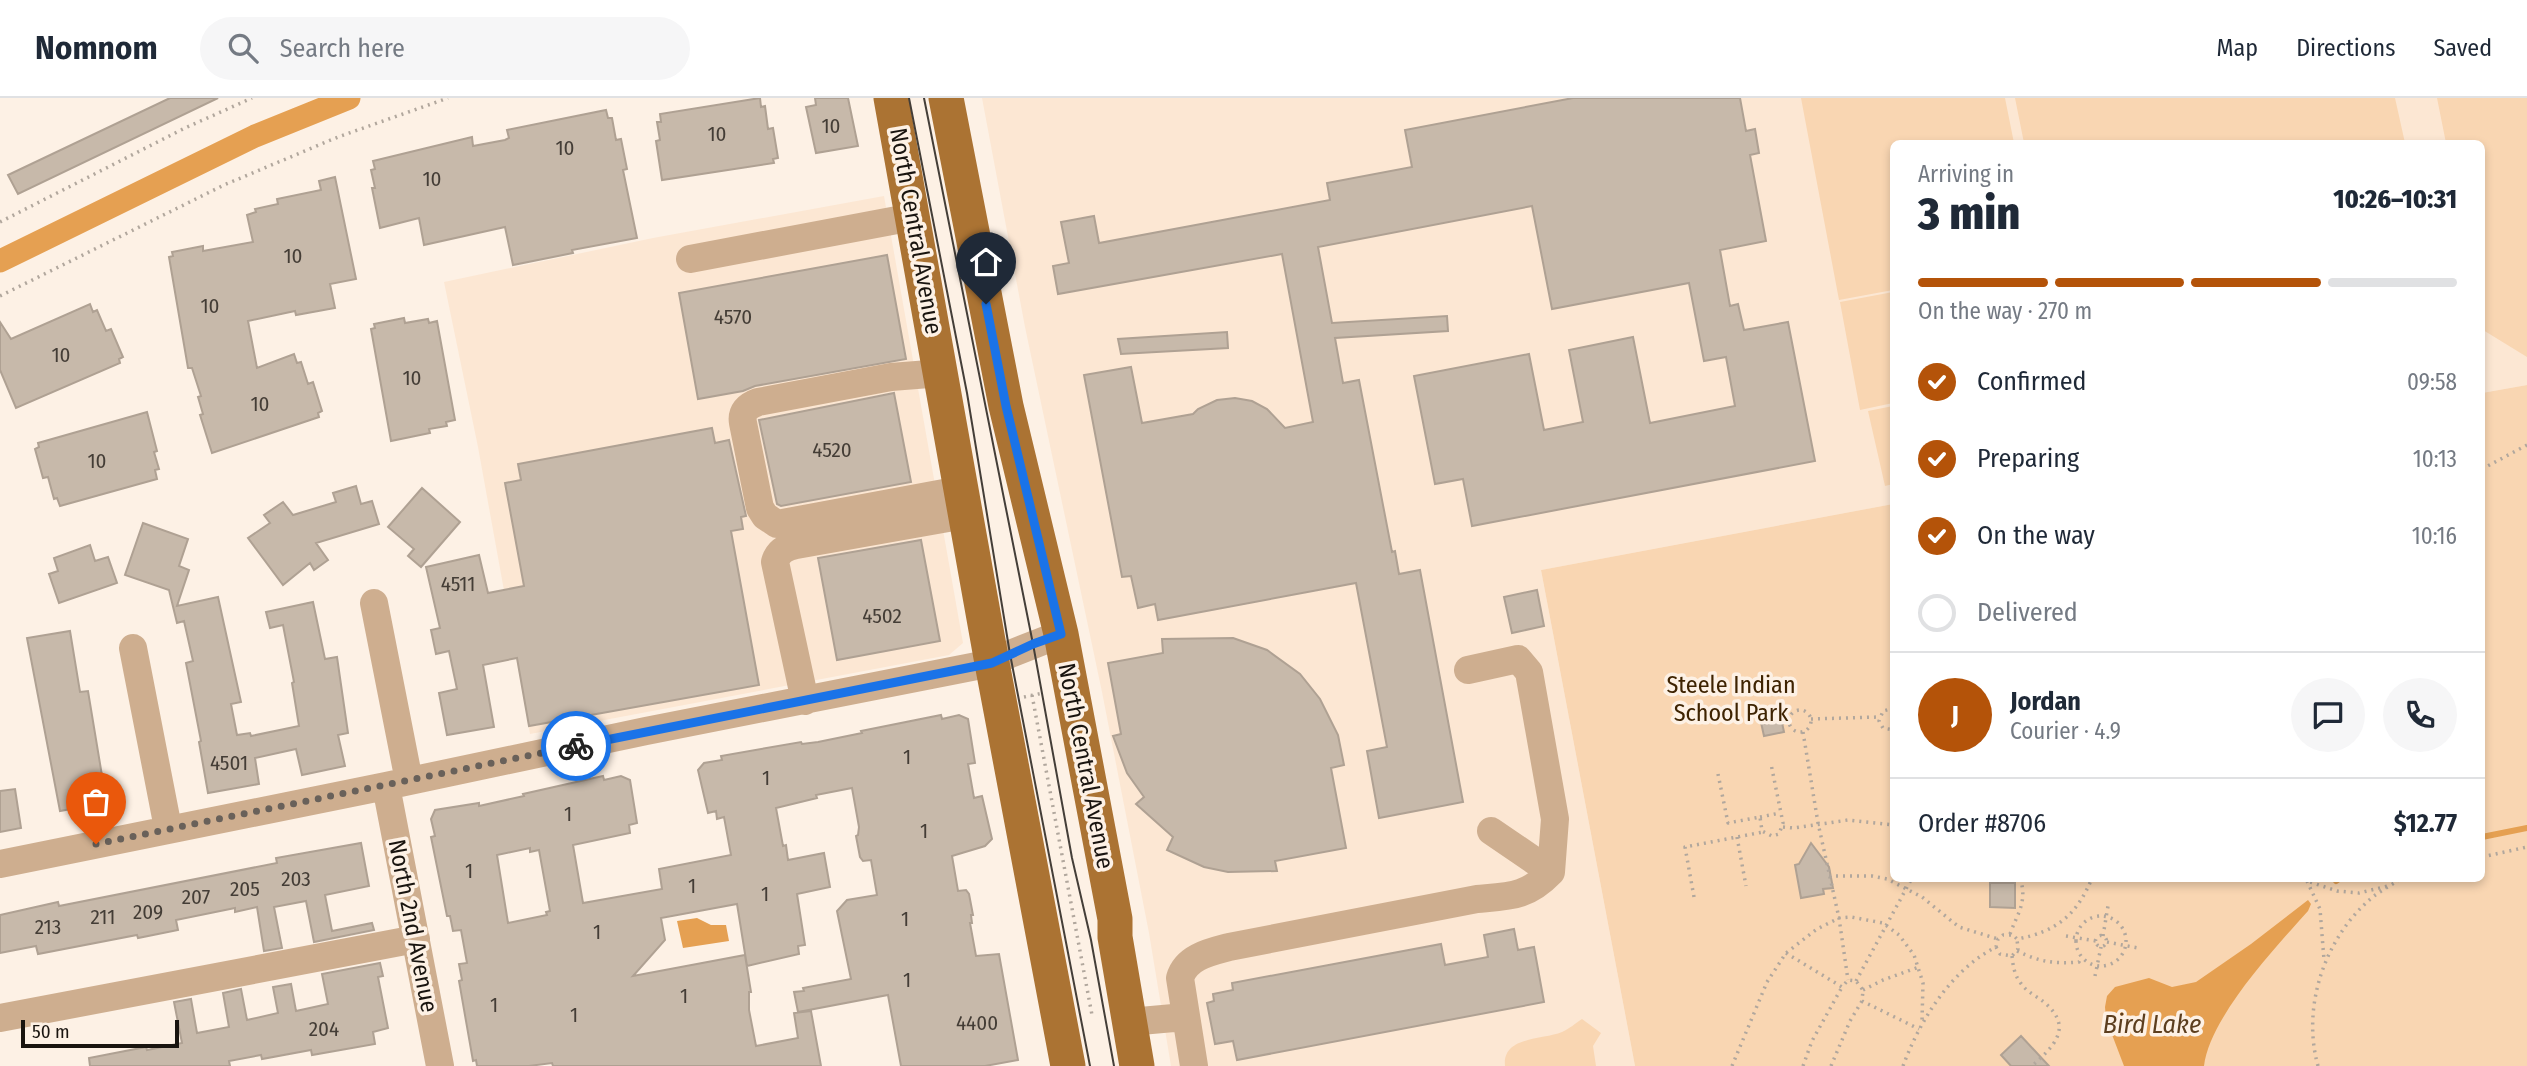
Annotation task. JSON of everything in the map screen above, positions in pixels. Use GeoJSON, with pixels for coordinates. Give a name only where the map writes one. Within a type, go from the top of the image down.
{"type":"FeatureCollection","features":[{"type":"Feature","properties":{"kind":"main road","name":"North Central Avenue"},"geometry":{"type":"LineString","coordinates":[[891,98],[992,663],[1068,1066]]}},
{"type":"Feature","properties":{"kind":"main road","name":"North Central Avenue"},"geometry":{"type":"LineString","coordinates":[[946,98],[1006,406],[1061,634],[1110,889],[1115,937],[1137,1066]]}},
{"type":"Feature","properties":{"kind":"street"},"geometry":{"type":"LineString","coordinates":[[690,259],[913,217]]}},
{"type":"Feature","properties":{"kind":"street"},"geometry":{"type":"LineString","coordinates":[[942,373],[891,377],[758,402],[744,411],[743,423],[760,509],[765,516],[778,524],[963,503]]}},
{"type":"Feature","properties":{"kind":"street"},"geometry":{"type":"LineString","coordinates":[[805,701],[775,562],[776,556],[796,544],[963,503]]}},
{"type":"Feature","properties":{"kind":"street","name":"North 2nd Avenue"},"geometry":{"type":"LineString","coordinates":[[374,603],[415,939],[440,1066]]}},
{"type":"Feature","properties":{"kind":"street"},"geometry":{"type":"LineString","coordinates":[[0,864],[992,663],[1061,634]]}},
{"type":"Feature","properties":{"kind":"street"},"geometry":{"type":"LineString","coordinates":[[133,648],[168,828]]}},
{"type":"Feature","properties":{"kind":"street"},"geometry":{"type":"LineString","coordinates":[[1194,1066],[1180,978],[1183,968],[1194,960],[1229,947],[1477,899],[1512,895],[1533,889],[1551,872],[1555,819],[1529,672],[1518,659],[1468,670]]}},
{"type":"Feature","properties":{"kind":"street"},"geometry":{"type":"LineString","coordinates":[[1491,831],[1551,872]]}},
{"type":"Feature","properties":{"kind":"street"},"geometry":{"type":"LineString","coordinates":[[0,1018],[415,939]]}},
{"type":"Feature","properties":{"kind":"street"},"geometry":{"type":"LineString","coordinates":[[1129,1022],[1185,1017]]}},
{"type":"Feature","properties":{"kind":"path"},"geometry":{"type":"LineString","coordinates":[[0,222],[185,128],[251,98]]}},
{"type":"Feature","properties":{"kind":"path"},"geometry":{"type":"LineString","coordinates":[[0,296],[224,185],[338,137],[448,98]]}},
{"type":"Feature","properties":{"kind":"path"},"geometry":{"type":"LineString","coordinates":[[2485,467],[2527,445]]}},
{"type":"Feature","properties":{"kind":"path"},"geometry":{"type":"LineString","coordinates":[[1019,698],[1043,693]]}},
{"type":"Feature","properties":{"kind":"path"},"geometry":{"type":"LineString","coordinates":[[1032,695],[1092,1015]]}},
{"type":"Feature","properties":{"kind":"path"},"geometry":{"type":"LineString","coordinates":[[1800,709],[1807,712],[1811,719],[1809,728],[1803,732],[1792,729],[1788,723],[1790,715],[1800,709]]}},
{"type":"Feature","properties":{"kind":"path"},"geometry":{"type":"LineString","coordinates":[[1890,709],[1882,711],[1879,718],[1883,728],[1890,729]]}},
{"type":"Feature","properties":{"kind":"path"},"geometry":{"type":"LineString","coordinates":[[1811,719],[1879,718]]}},
{"type":"Feature","properties":{"kind":"path"},"geometry":{"type":"LineString","coordinates":[[1803,732],[1818,823],[1839,918],[1848,980]]}},
{"type":"Feature","properties":{"kind":"path"},"geometry":{"type":"LineString","coordinates":[[1771,764],[1783,827]]}},
{"type":"Feature","properties":{"kind":"path"},"geometry":{"type":"LineString","coordinates":[[1718,774],[1728,823],[1780,813]]}},
{"type":"Feature","properties":{"kind":"path"},"geometry":{"type":"LineString","coordinates":[[1760,817],[1763,832],[1768,836],[1776,835],[1783,827]]}},
{"type":"Feature","properties":{"kind":"path"},"geometry":{"type":"LineString","coordinates":[[1783,827],[1794,828],[1848,820],[1890,825]]}},
{"type":"Feature","properties":{"kind":"path"},"geometry":{"type":"LineString","coordinates":[[1694,897],[1685,847],[1763,832]]}},
{"type":"Feature","properties":{"kind":"path"},"geometry":{"type":"LineString","coordinates":[[1737,837],[1746,886]]}},
{"type":"Feature","properties":{"kind":"path"},"geometry":{"type":"LineString","coordinates":[[2485,856],[2527,847]]}},
{"type":"Feature","properties":{"kind":"path"},"geometry":{"type":"LineString","coordinates":[[1829,876],[1872,876],[1890,880]]}},
{"type":"Feature","properties":{"kind":"path"},"geometry":{"type":"LineString","coordinates":[[1894,882],[1922,897],[1959,927],[1998,939]]}},
{"type":"Feature","properties":{"kind":"path"},"geometry":{"type":"LineString","coordinates":[[1856,981],[1910,882]]}},
{"type":"Feature","properties":{"kind":"path"},"geometry":{"type":"LineString","coordinates":[[2010,934],[2021,912],[2021,882]]}},
{"type":"Feature","properties":{"kind":"path"},"geometry":{"type":"LineString","coordinates":[[2017,939],[2054,929],[2085,896],[2090,882]]}},
{"type":"Feature","properties":{"kind":"path"},"geometry":{"type":"LineString","coordinates":[[2307,882],[2320,909],[2325,961]]}},
{"type":"Feature","properties":{"kind":"path"},"geometry":{"type":"LineString","coordinates":[[2312,882],[2337,891],[2359,893],[2390,886]]}},
{"type":"Feature","properties":{"kind":"path"},"geometry":{"type":"LineString","coordinates":[[2318,1066],[2313,1048],[2315,998],[2325,961],[2346,927],[2366,903],[2396,882]]}},
{"type":"Feature","properties":{"kind":"path"},"geometry":{"type":"LineString","coordinates":[[2108,906],[2103,936],[2107,942],[2138,948]]}},
{"type":"Feature","properties":{"kind":"path"},"geometry":{"type":"LineString","coordinates":[[2097,916],[2106,916],[2116,920],[2124,929],[2127,946],[2116,962],[2097,967],[2081,958],[2076,948],[2076,938],[2084,923],[2097,916]]}},
{"type":"Feature","properties":{"kind":"path"},"geometry":{"type":"LineString","coordinates":[[1732,1066],[1767,982],[1786,953],[1817,929],[1839,918],[1883,923],[1899,935],[1919,967],[1923,983],[1922,1021],[1903,1066]]}},
{"type":"Feature","properties":{"kind":"path"},"geometry":{"type":"LineString","coordinates":[[2003,934],[2010,934],[2017,939],[2017,951],[2011,956],[2000,954],[1996,947],[2003,934]]}},
{"type":"Feature","properties":{"kind":"path"},"geometry":{"type":"LineString","coordinates":[[2066,936],[2096,941],[2101,947]]}},
{"type":"Feature","properties":{"kind":"path"},"geometry":{"type":"LineString","coordinates":[[2096,941],[2103,936]]}},
{"type":"Feature","properties":{"kind":"path"},"geometry":{"type":"LineString","coordinates":[[2095,976],[2101,947],[2107,942]]}},
{"type":"Feature","properties":{"kind":"path"},"geometry":{"type":"LineString","coordinates":[[1922,1021],[1961,974],[1981,955],[1996,947]]}},
{"type":"Feature","properties":{"kind":"path"},"geometry":{"type":"LineString","coordinates":[[2017,951],[2039,962],[2079,962],[2081,958]]}},
{"type":"Feature","properties":{"kind":"path"},"geometry":{"type":"LineString","coordinates":[[1786,953],[1842,986]]}},
{"type":"Feature","properties":{"kind":"path"},"geometry":{"type":"LineString","coordinates":[[2011,956],[2021,985],[2045,1003],[2059,1021],[2060,1032],[2055,1042],[2032,1066]]}},
{"type":"Feature","properties":{"kind":"path"},"geometry":{"type":"LineString","coordinates":[[1863,990],[1883,979],[1919,967]]}},
{"type":"Feature","properties":{"kind":"path"},"geometry":{"type":"LineString","coordinates":[[1831,1066],[1861,1001],[1863,990],[1856,981],[1848,980]]}},
{"type":"Feature","properties":{"kind":"path"},"geometry":{"type":"LineString","coordinates":[[1802,1066],[1812,1041],[1842,986],[1848,980]]}},
{"type":"Feature","properties":{"kind":"path"},"geometry":{"type":"LineString","coordinates":[[1861,1001],[1919,1029]]}},
{"type":"Feature","properties":{"kind":"shaded area"},"geometry":{"type":"Polygon","coordinates":[[[982,98],[2527,98],[2527,385],[2485,392],[2485,140],[1890,140],[1890,505],[1541,570],[1635,1066],[1171,1066],[1149,933],[1102,692],[1025,327],[982,98]]]}},
{"type":"Feature","properties":{"kind":"shaded area"},"geometry":{"type":"Polygon","coordinates":[[[884,196],[963,643],[949,655],[530,734],[478,447],[444,282],[653,238],[884,196]]]}},
{"type":"Feature","properties":{"kind":"green space"},"geometry":{"type":"Polygon","coordinates":[[[1801,98],[2005,98],[2013,140],[1890,140],[1890,291],[1839,300],[1801,98]]]}},
{"type":"Feature","properties":{"kind":"green space"},"geometry":{"type":"Polygon","coordinates":[[[2015,98],[2395,98],[2404,140],[2023,140],[2015,98]]]}},
{"type":"Feature","properties":{"kind":"green space"},"geometry":{"type":"Polygon","coordinates":[[[2437,98],[2527,98],[2527,357],[2485,331],[2485,140],[2445,140],[2437,98]]]}},
{"type":"Feature","properties":{"kind":"green space"},"geometry":{"type":"Polygon","coordinates":[[[1890,293],[1890,404],[1860,410],[1840,302],[1890,293]]]}},
{"type":"Feature","properties":{"kind":"green space","name":"Steele Indian School Park"},"geometry":{"type":"Polygon","coordinates":[[[2527,385],[2527,1066],[1635,1066],[1541,570],[1890,505],[1890,882],[2485,882],[2485,392],[2527,385]]]}},
{"type":"Feature","properties":{"kind":"green space"},"geometry":{"type":"Polygon","coordinates":[[[1890,407],[1890,485],[1885,486],[1868,411],[1890,407]]]}},
{"type":"Feature","properties":{"kind":"green space"},"geometry":{"type":"Polygon","coordinates":[[[1582,1019],[1601,1033],[1593,1046],[1596,1066],[1505,1066],[1506,1056],[1517,1044],[1562,1032],[1582,1019]]]}},
{"type":"Feature","properties":{"kind":"water","name":"Bird Lake"},"geometry":{"type":"Polygon","coordinates":[[[2308,900],[2311,904],[2308,911],[2262,963],[2231,1005],[2218,1026],[2204,1066],[2124,1066],[2106,1019],[2107,996],[2115,987],[2149,978],[2172,987],[2196,982],[2308,900]]]}},
{"type":"Feature","properties":{"kind":"water"},"geometry":{"type":"Polygon","coordinates":[[[697,918],[711,925],[726,925],[729,941],[683,948],[677,921],[697,918]]]}},
{"type":"Feature","properties":{"kind":"building"},"geometry":{"type":"Polygon","coordinates":[[[170,98],[218,98],[18,194],[8,175],[170,98]]]}},
{"type":"Feature","properties":{"kind":"building"},"geometry":{"type":"Polygon","coordinates":[[[760,98],[761,107],[765,106],[768,129],[773,128],[778,158],[773,159],[774,163],[662,180],[656,141],[660,140],[657,122],[661,122],[660,114],[760,98]]]}},
{"type":"Feature","properties":{"kind":"building"},"geometry":{"type":"Polygon","coordinates":[[[815,98],[848,98],[858,146],[816,153],[806,107],[816,105],[815,98]]]}},
{"type":"Feature","properties":{"kind":"building"},"geometry":{"type":"Polygon","coordinates":[[[1573,98],[1740,98],[1746,131],[1755,129],[1759,153],[1750,155],[1766,241],[1720,250],[1730,306],[1738,304],[1744,330],[1788,322],[1815,461],[1472,526],[1463,479],[1435,484],[1414,376],[1529,354],[1544,430],[1583,422],[1569,350],[1633,337],[1650,423],[1735,406],[1726,357],[1704,361],[1689,283],[1552,309],[1532,206],[1318,247],[1332,323],[1447,316],[1448,331],[1335,338],[1343,383],[1359,380],[1392,552],[1395,551],[1399,574],[1420,570],[1463,802],[1379,818],[1367,751],[1387,747],[1356,583],[1158,620],[1155,604],[1138,608],[1131,576],[1122,577],[1084,375],[1131,367],[1142,423],[1193,414],[1217,400],[1235,398],[1252,401],[1267,409],[1285,428],[1313,422],[1282,254],[1058,294],[1053,266],[1069,263],[1061,222],[1094,216],[1099,243],[1330,200],[1327,183],[1412,167],[1405,130],[1573,98]]]}},
{"type":"Feature","properties":{"kind":"building"},"geometry":{"type":"Polygon","coordinates":[[[606,110],[608,118],[612,118],[616,140],[621,139],[627,169],[623,170],[637,238],[572,250],[573,253],[513,265],[505,227],[424,245],[419,218],[380,228],[372,188],[375,188],[371,170],[375,169],[373,161],[472,137],[473,146],[505,140],[509,138],[507,130],[606,110]]]}},
{"type":"Feature","properties":{"kind":"building"},"geometry":{"type":"Polygon","coordinates":[[[335,177],[356,279],[330,284],[335,308],[296,315],[295,311],[248,321],[257,368],[294,354],[297,363],[301,362],[308,384],[313,382],[322,411],[318,413],[319,417],[212,453],[200,415],[203,414],[198,397],[201,396],[192,368],[188,368],[169,257],[173,256],[172,252],[203,246],[203,251],[253,242],[247,215],[256,212],[255,209],[278,204],[277,199],[321,190],[319,181],[335,177]]]}},
{"type":"Feature","properties":{"kind":"building"},"geometry":{"type":"Polygon","coordinates":[[[887,255],[906,359],[698,399],[679,293],[887,255]]]}},
{"type":"Feature","properties":{"kind":"building"},"geometry":{"type":"Polygon","coordinates":[[[90,304],[93,312],[97,310],[106,331],[111,329],[123,357],[119,359],[120,363],[16,408],[0,370],[0,322],[11,339],[90,304]]]}},
{"type":"Feature","properties":{"kind":"building"},"geometry":{"type":"Polygon","coordinates":[[[404,318],[405,323],[428,319],[429,323],[437,321],[455,420],[446,422],[447,426],[429,429],[430,433],[391,441],[371,329],[375,328],[374,324],[404,318]]]}},
{"type":"Feature","properties":{"kind":"building"},"geometry":{"type":"Polygon","coordinates":[[[1227,332],[1228,348],[1121,354],[1118,339],[1227,332]]]}},
{"type":"Feature","properties":{"kind":"building"},"geometry":{"type":"Polygon","coordinates":[[[894,393],[911,482],[781,506],[777,504],[759,420],[894,393]]]}},
{"type":"Feature","properties":{"kind":"building"},"geometry":{"type":"Polygon","coordinates":[[[147,412],[157,451],[154,452],[159,469],[155,470],[157,479],[60,506],[57,498],[54,499],[48,477],[43,478],[35,449],[39,447],[38,443],[147,412]]]}},
{"type":"Feature","properties":{"kind":"building"},"geometry":{"type":"Polygon","coordinates":[[[712,428],[715,443],[729,440],[746,516],[741,517],[743,529],[731,531],[759,685],[529,726],[517,658],[483,665],[494,727],[447,735],[439,693],[457,689],[449,651],[436,654],[431,630],[440,628],[426,567],[479,555],[488,593],[524,586],[505,483],[521,480],[518,464],[712,428]]]}},
{"type":"Feature","properties":{"kind":"building"},"geometry":{"type":"Polygon","coordinates":[[[356,486],[361,504],[372,501],[379,524],[316,543],[328,560],[314,570],[310,563],[283,585],[248,538],[270,523],[264,515],[283,502],[293,515],[336,502],[333,493],[356,486]]]}},
{"type":"Feature","properties":{"kind":"building"},"geometry":{"type":"Polygon","coordinates":[[[422,488],[460,522],[421,567],[408,556],[414,549],[388,527],[422,488]]]}},
{"type":"Feature","properties":{"kind":"building"},"geometry":{"type":"Polygon","coordinates":[[[143,523],[188,539],[179,566],[189,570],[177,606],[218,597],[241,702],[231,704],[237,735],[250,733],[251,736],[299,726],[283,625],[270,628],[266,612],[313,602],[325,659],[337,657],[348,733],[338,735],[345,766],[302,775],[296,749],[255,758],[259,784],[208,793],[186,663],[193,661],[184,621],[177,623],[169,590],[125,575],[143,523]]]}},
{"type":"Feature","properties":{"kind":"building"},"geometry":{"type":"Polygon","coordinates":[[[921,540],[940,641],[837,660],[818,558],[921,540]]]}},
{"type":"Feature","properties":{"kind":"building"},"geometry":{"type":"Polygon","coordinates":[[[90,545],[95,561],[108,557],[117,583],[59,603],[49,574],[58,571],[54,558],[90,545]]]}},
{"type":"Feature","properties":{"kind":"building"},"geometry":{"type":"Polygon","coordinates":[[[1537,590],[1544,626],[1512,633],[1504,597],[1537,590]]]}},
{"type":"Feature","properties":{"kind":"building"},"geometry":{"type":"Polygon","coordinates":[[[70,631],[80,692],[88,691],[108,812],[73,818],[71,809],[60,811],[27,638],[70,631]]]}},
{"type":"Feature","properties":{"kind":"building"},"geometry":{"type":"Polygon","coordinates":[[[1233,638],[1267,650],[1300,674],[1320,699],[1338,735],[1344,765],[1331,768],[1346,848],[1275,861],[1277,871],[1228,872],[1204,867],[1167,850],[1173,837],[1136,804],[1144,797],[1127,773],[1113,736],[1121,734],[1108,663],[1163,653],[1162,639],[1233,638]]]}},
{"type":"Feature","properties":{"kind":"building"},"geometry":{"type":"Polygon","coordinates":[[[1780,713],[1784,732],[1764,736],[1760,718],[1780,713]]]}},
{"type":"Feature","properties":{"kind":"building"},"geometry":{"type":"Polygon","coordinates":[[[941,715],[942,719],[959,715],[968,719],[975,763],[968,764],[974,798],[982,796],[992,839],[985,846],[952,856],[958,891],[966,890],[969,894],[973,915],[970,923],[976,956],[999,954],[1018,1060],[985,1066],[901,1066],[888,995],[798,1012],[794,992],[851,979],[837,911],[847,900],[877,895],[871,860],[863,861],[860,857],[856,836],[859,827],[852,788],[816,795],[817,798],[776,808],[788,860],[824,853],[830,887],[797,894],[805,945],[798,946],[799,954],[747,966],[737,904],[661,918],[665,940],[633,976],[745,955],[751,992],[749,1010],[756,1046],[798,1038],[794,1013],[811,1011],[821,1066],[553,1066],[552,1063],[477,1066],[476,1060],[473,1061],[459,981],[462,980],[459,964],[467,963],[461,930],[453,931],[450,916],[447,916],[431,837],[435,836],[431,819],[435,810],[479,803],[479,806],[603,776],[604,780],[621,776],[630,780],[637,823],[629,825],[630,833],[573,845],[583,903],[662,889],[659,869],[731,855],[724,817],[717,819],[716,811],[708,813],[698,770],[704,763],[722,760],[721,756],[801,742],[818,742],[862,733],[861,731],[941,715]],[[530,848],[497,855],[508,923],[547,915],[546,912],[550,911],[539,850],[530,852],[530,848]]]}},
{"type":"Feature","properties":{"kind":"building"},"geometry":{"type":"Polygon","coordinates":[[[15,789],[21,828],[0,832],[0,791],[15,789]]]}},
{"type":"Feature","properties":{"kind":"building"},"geometry":{"type":"Polygon","coordinates":[[[361,843],[369,886],[325,895],[332,931],[372,923],[374,930],[314,942],[306,901],[274,907],[282,948],[264,951],[257,907],[235,912],[235,908],[176,920],[178,930],[138,938],[137,935],[38,954],[36,946],[0,953],[0,915],[277,863],[276,858],[361,843]]]}},
{"type":"Feature","properties":{"kind":"building"},"geometry":{"type":"Polygon","coordinates":[[[1811,843],[1829,867],[1833,888],[1823,889],[1824,894],[1801,898],[1795,865],[1799,864],[1811,843]]]}},
{"type":"Feature","properties":{"kind":"building"},"geometry":{"type":"Polygon","coordinates":[[[1990,883],[2015,883],[2015,908],[1990,907],[1990,883]]]}},
{"type":"Feature","properties":{"kind":"building"},"geometry":{"type":"Polygon","coordinates":[[[1514,929],[1518,950],[1534,947],[1544,1002],[1237,1060],[1233,1041],[1215,1044],[1207,1003],[1214,1001],[1213,994],[1233,990],[1232,983],[1441,944],[1445,965],[1488,957],[1484,935],[1514,929]]]}},
{"type":"Feature","properties":{"kind":"building"},"geometry":{"type":"Polygon","coordinates":[[[380,963],[383,976],[378,977],[388,1028],[373,1032],[375,1044],[312,1055],[311,1050],[262,1059],[261,1055],[229,1061],[230,1066],[90,1066],[89,1058],[182,1043],[174,1002],[191,999],[197,1033],[229,1027],[223,993],[241,989],[247,1020],[278,1013],[273,987],[291,984],[296,1011],[328,1004],[322,974],[380,963]]]}},
{"type":"Feature","properties":{"kind":"building"},"geometry":{"type":"Polygon","coordinates":[[[2021,1036],[2049,1066],[2011,1066],[2001,1055],[2021,1036]]]}},
{"type":"Feature","properties":{"kind":"waterway"},"geometry":{"type":"LineString","coordinates":[[0,261],[255,136],[349,98]]}},
{"type":"Feature","properties":{"kind":"waterway"},"geometry":{"type":"LineString","coordinates":[[2485,836],[2527,828]]}},
{"type":"Feature","properties":{"kind":"tram line"},"geometry":{"type":"LineString","coordinates":[[909,98],[967,393],[1010,654],[1090,1066]]}},
{"type":"Feature","properties":{"kind":"tram line"},"geometry":{"type":"LineString","coordinates":[[924,98],[1114,1066]]}},
{"type":"Feature","properties":{"kind":"way so far"},"geometry":{"type":"LineString","coordinates":[[96,844],[576,746]]}},
{"type":"Feature","properties":{"kind":"route"},"geometry":{"type":"LineString","coordinates":[[576,746],[992,663],[1061,634],[1006,406],[986,304]]}}]}
